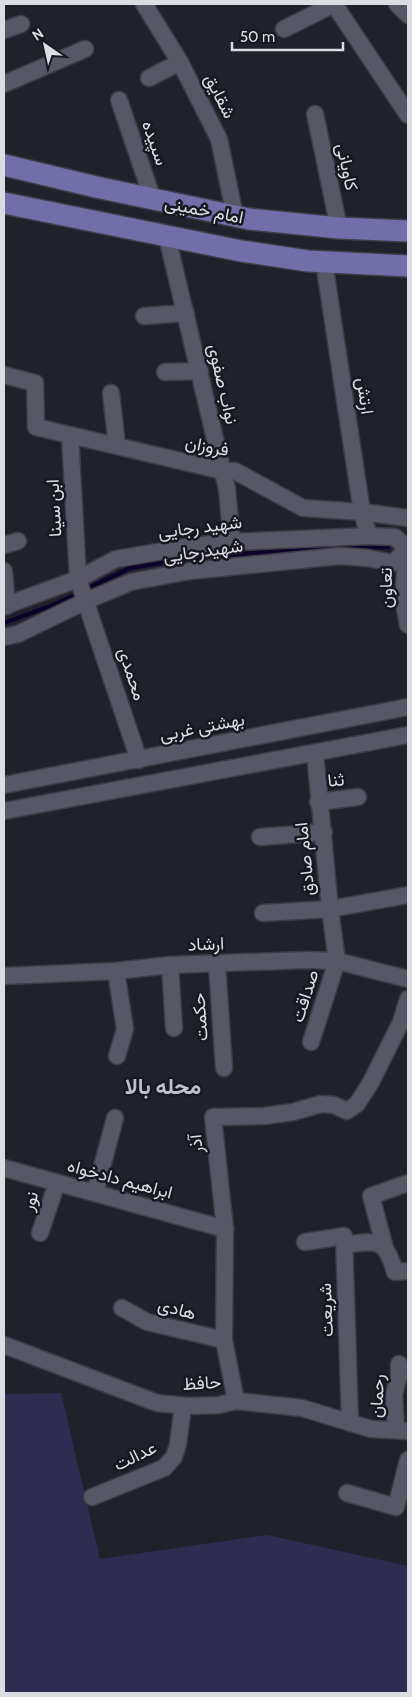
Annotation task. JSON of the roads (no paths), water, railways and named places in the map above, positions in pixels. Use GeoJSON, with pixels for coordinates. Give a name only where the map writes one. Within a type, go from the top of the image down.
{"type":"FeatureCollection","features":[{"type":"Feature","properties":{"kind":"main road","name":"امام خمینی"},"geometry":{"type":"LineString","coordinates":[[4,164],[153,200],[235,216],[339,228],[408,231]]}},
{"type":"Feature","properties":{"kind":"main road"},"geometry":{"type":"LineString","coordinates":[[24,207],[47,204],[100,209],[108,204],[96,187]]}},
{"type":"Feature","properties":{"kind":"main road","name":"امام خمینی"},"geometry":{"type":"LineString","coordinates":[[4,203],[242,251],[324,262],[408,266]]}},
{"type":"Feature","properties":{"kind":"street","name":"شقایق"},"geometry":{"type":"LineString","coordinates":[[144,4],[180,62],[220,138],[235,216]]}},
{"type":"Feature","properties":{"kind":"street"},"geometry":{"type":"LineString","coordinates":[[397,4],[408,15]]}},
{"type":"Feature","properties":{"kind":"street"},"geometry":{"type":"LineString","coordinates":[[284,29],[341,6],[408,115]]}},
{"type":"Feature","properties":{"kind":"street"},"geometry":{"type":"LineString","coordinates":[[4,30],[21,24]]}},
{"type":"Feature","properties":{"kind":"street"},"geometry":{"type":"LineString","coordinates":[[4,84],[85,49]]}},
{"type":"Feature","properties":{"kind":"street"},"geometry":{"type":"LineString","coordinates":[[149,78],[180,62]]}},
{"type":"Feature","properties":{"kind":"street","name":"سپیده"},"geometry":{"type":"LineString","coordinates":[[119,100],[153,200]]}},
{"type":"Feature","properties":{"kind":"street","name":"کاویانی"},"geometry":{"type":"LineString","coordinates":[[315,114],[339,228]]}},
{"type":"Feature","properties":{"kind":"street","name":"نواب صفوی"},"geometry":{"type":"LineString","coordinates":[[167,237],[227,489],[232,542]]}},
{"type":"Feature","properties":{"kind":"street","name":"ارتش"},"geometry":{"type":"LineString","coordinates":[[324,262],[362,512],[369,536]]}},
{"type":"Feature","properties":{"kind":"street"},"geometry":{"type":"LineString","coordinates":[[144,316],[186,313]]}},
{"type":"Feature","properties":{"kind":"street"},"geometry":{"type":"LineString","coordinates":[[165,372],[200,371]]}},
{"type":"Feature","properties":{"kind":"street","name":"فروزان"},"geometry":{"type":"LineString","coordinates":[[4,375],[35,383],[36,427],[223,471],[236,471],[303,508],[362,512],[408,518]]}},
{"type":"Feature","properties":{"kind":"street"},"geometry":{"type":"LineString","coordinates":[[111,393],[117,446]]}},
{"type":"Feature","properties":{"kind":"street","name":"ابن سینا"},"geometry":{"type":"LineString","coordinates":[[70,436],[78,578],[86,601]]}},
{"type":"Feature","properties":{"kind":"street","name":"شهید رجایی"},"geometry":{"type":"LineString","coordinates":[[5,606],[78,578],[116,559],[192,546],[232,542],[369,536],[395,537],[407,547]]}},
{"type":"Feature","properties":{"kind":"street","name":"شهیدرجایی"},"geometry":{"type":"LineString","coordinates":[[4,637],[18,634],[86,601],[131,582],[190,571],[340,556],[368,558],[393,563],[407,547]]}},
{"type":"Feature","properties":{"kind":"street","name":"تعاون"},"geometry":{"type":"LineString","coordinates":[[407,547],[404,599],[408,625]]}},
{"type":"Feature","properties":{"kind":"street"},"geometry":{"type":"LineString","coordinates":[[4,571],[5,606]]}},
{"type":"Feature","properties":{"kind":"street","name":"محمدی"},"geometry":{"type":"LineString","coordinates":[[86,601],[139,760]]}},
{"type":"Feature","properties":{"kind":"street","name":"بهشتی غربی"},"geometry":{"type":"LineString","coordinates":[[4,785],[408,707]]}},
{"type":"Feature","properties":{"kind":"street"},"geometry":{"type":"LineString","coordinates":[[4,785],[7,811],[408,735]]}},
{"type":"Feature","properties":{"kind":"street","name":"امام صادق"},"geometry":{"type":"LineString","coordinates":[[315,753],[318,802],[324,832],[330,909],[337,962]]}},
{"type":"Feature","properties":{"kind":"street","name":"ثنا"},"geometry":{"type":"LineString","coordinates":[[318,802],[358,797]]}},
{"type":"Feature","properties":{"kind":"street"},"geometry":{"type":"LineString","coordinates":[[260,838],[324,832]]}},
{"type":"Feature","properties":{"kind":"street"},"geometry":{"type":"LineString","coordinates":[[263,913],[330,909],[408,895]]}},
{"type":"Feature","properties":{"kind":"street","name":"ارشاد"},"geometry":{"type":"LineString","coordinates":[[4,976],[116,971],[170,965],[307,960],[337,962],[408,979]]}},
{"type":"Feature","properties":{"kind":"street","name":"صداقت"},"geometry":{"type":"LineString","coordinates":[[311,1042],[337,962]]}},
{"type":"Feature","properties":{"kind":"street","name":"حکمت"},"geometry":{"type":"LineString","coordinates":[[217,964],[224,1068]]}},
{"type":"Feature","properties":{"kind":"street"},"geometry":{"type":"LineString","coordinates":[[170,965],[174,1028]]}},
{"type":"Feature","properties":{"kind":"street"},"geometry":{"type":"LineString","coordinates":[[116,971],[125,1029],[117,1056]]}},
{"type":"Feature","properties":{"kind":"street","name":"آذر"},"geometry":{"type":"LineString","coordinates":[[236,1401],[224,1340],[225,1229],[213,1117],[264,1116],[293,1112],[321,1104],[334,1105],[346,1111],[357,1104],[371,1082],[401,1022],[408,999]]}},
{"type":"Feature","properties":{"kind":"street"},"geometry":{"type":"LineString","coordinates":[[95,1193],[115,1118]]}},
{"type":"Feature","properties":{"kind":"street","name":"ابراهیم دادخواه"},"geometry":{"type":"LineString","coordinates":[[4,1168],[225,1229]]}},
{"type":"Feature","properties":{"kind":"street","name":"نور"},"geometry":{"type":"LineString","coordinates":[[40,1233],[57,1183]]}},
{"type":"Feature","properties":{"kind":"street"},"geometry":{"type":"LineString","coordinates":[[408,1184],[371,1196],[385,1248],[392,1260],[395,1272],[408,1271]]}},
{"type":"Feature","properties":{"kind":"street"},"geometry":{"type":"LineString","coordinates":[[305,1242],[344,1236],[345,1245],[376,1242],[385,1248]]}},
{"type":"Feature","properties":{"kind":"street","name":"شریعت"},"geometry":{"type":"LineString","coordinates":[[345,1245],[350,1423]]}},
{"type":"Feature","properties":{"kind":"street","name":"هادی"},"geometry":{"type":"LineString","coordinates":[[122,1308],[147,1322],[224,1340]]}},
{"type":"Feature","properties":{"kind":"street","name":"حافظ"},"geometry":{"type":"LineString","coordinates":[[4,1345],[158,1403],[183,1406],[219,1405],[236,1401],[302,1408],[371,1429],[402,1430]]}},
{"type":"Feature","properties":{"kind":"street","name":"رحمان"},"geometry":{"type":"LineString","coordinates":[[399,1364],[399,1376],[394,1394],[402,1430]]}},
{"type":"Feature","properties":{"kind":"street","name":"عدالت"},"geometry":{"type":"LineString","coordinates":[[92,1497],[164,1468],[174,1457],[178,1444],[183,1406]]}},
{"type":"Feature","properties":{"kind":"street"},"geometry":{"type":"LineString","coordinates":[[347,1493],[396,1507],[408,1460]]}},
{"type":"Feature","properties":{"kind":"waterway"},"geometry":{"type":"LineString","coordinates":[[86,589],[130,568],[193,557],[335,548],[388,547]]}},
{"type":"Feature","properties":{"kind":"waterway"},"geometry":{"type":"LineString","coordinates":[[4,623],[79,593]]}},
{"type":"Feature","properties":{"kind":"district","name":"محله بالا"},"geometry":{"type":"Point","coordinates":[163,1086]}}]}
